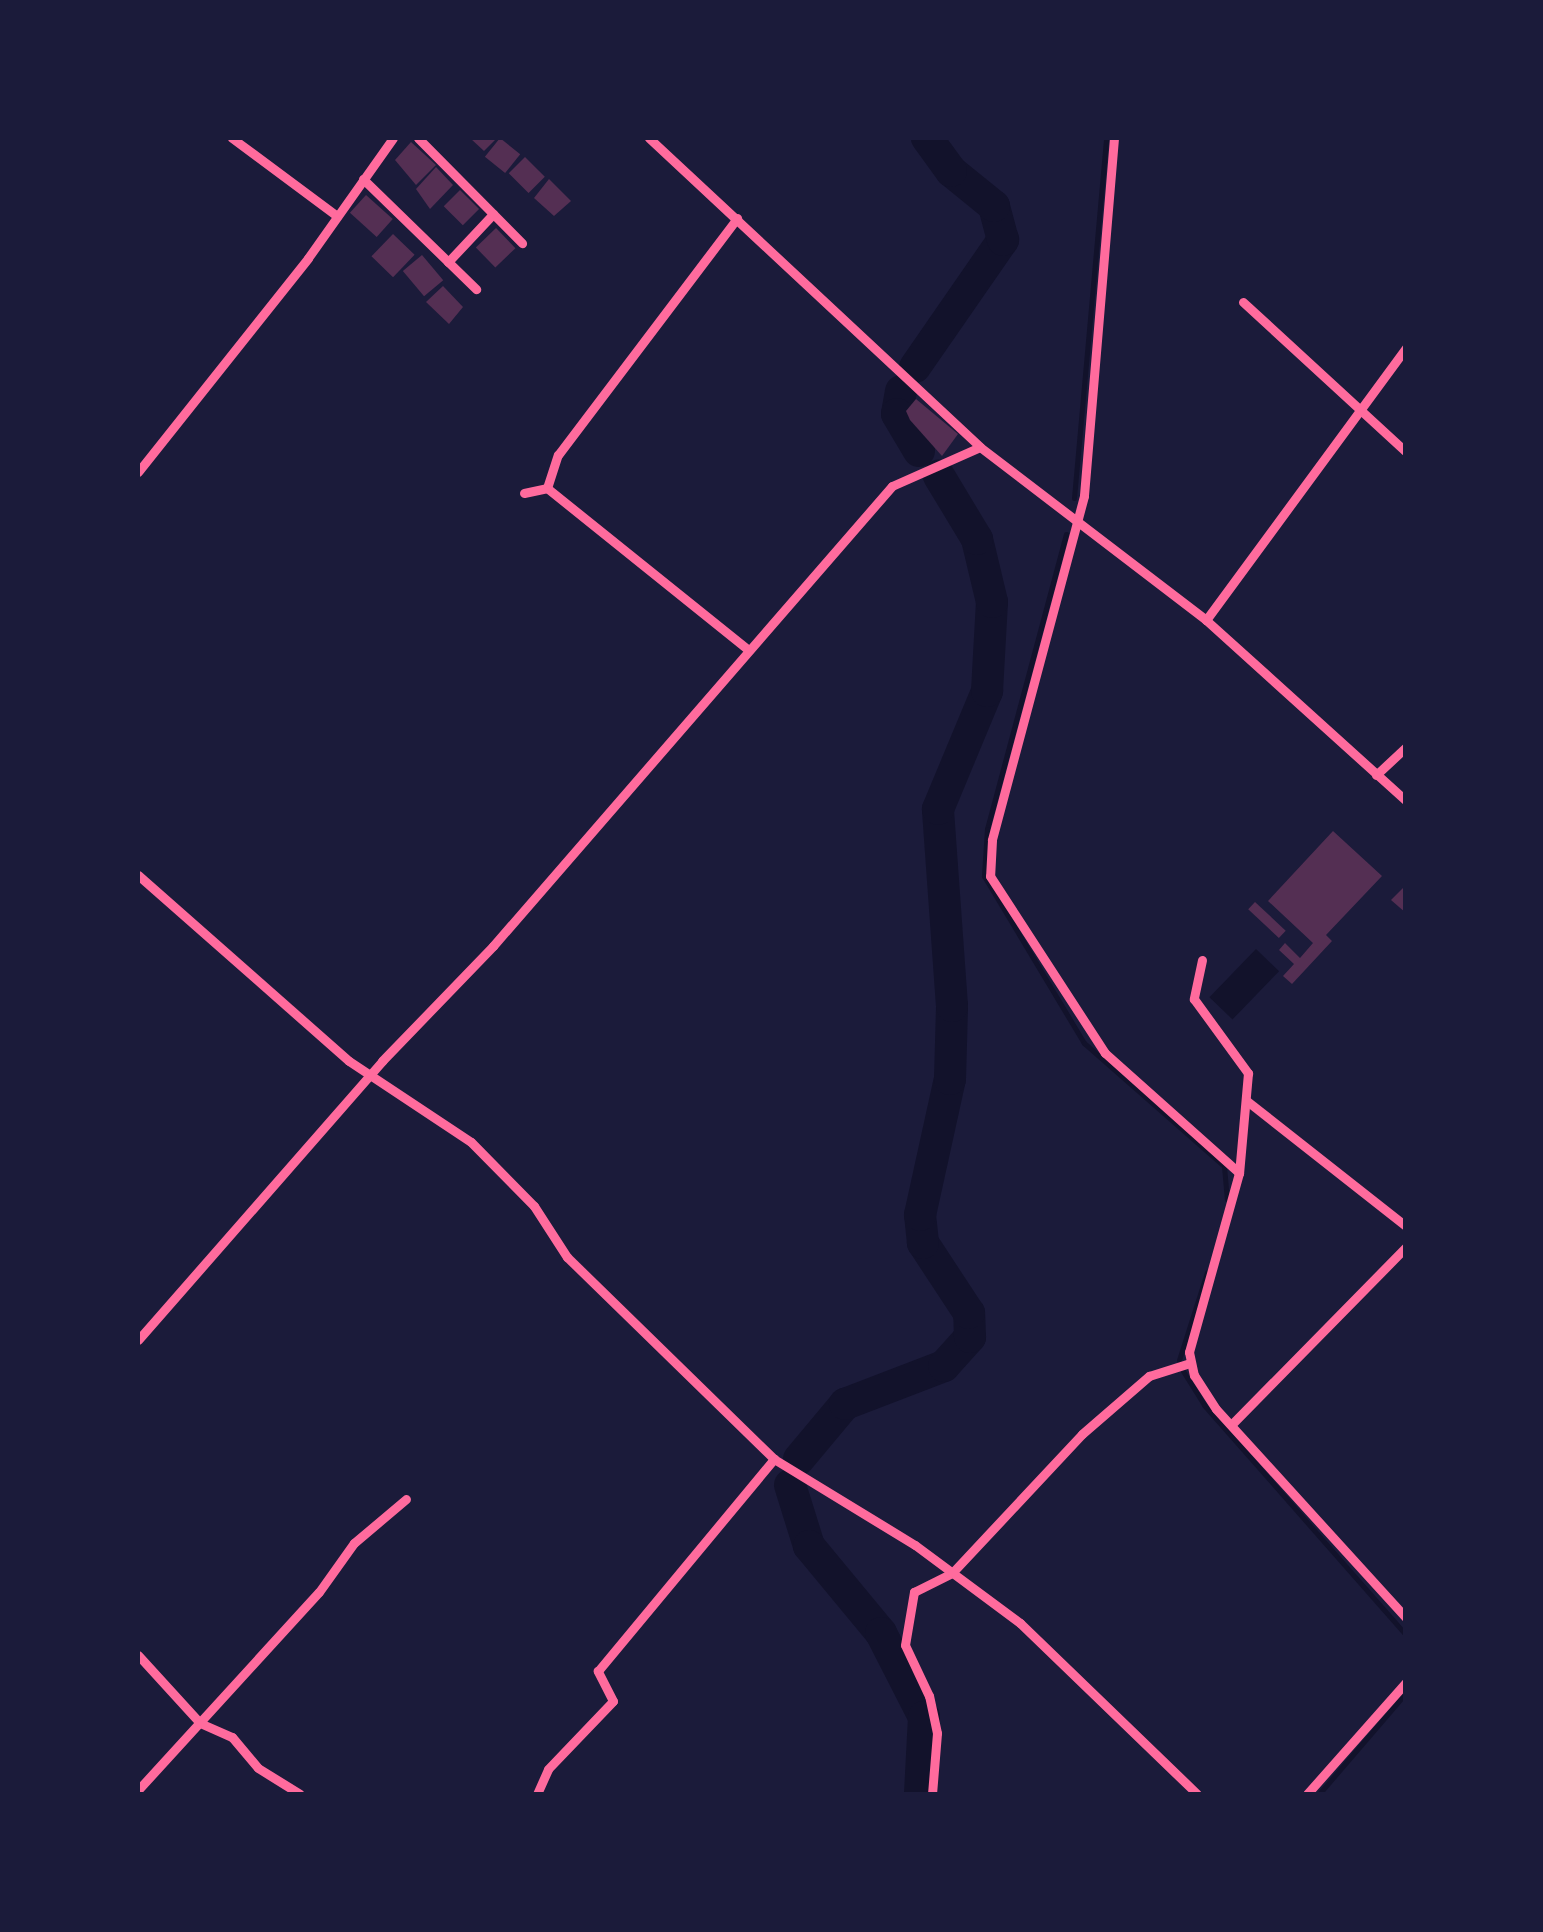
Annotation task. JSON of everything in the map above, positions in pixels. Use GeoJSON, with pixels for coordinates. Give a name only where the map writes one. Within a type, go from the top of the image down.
{"type":"FeatureCollection","features":[{"type":"Feature","properties":{"kind":"street"},"geometry":{"type":"LineString","coordinates":[[232,138],[337,216]]}},
{"type":"Feature","properties":{"kind":"street"},"geometry":{"type":"LineString","coordinates":[[139,469],[337,216],[392,138]]}},
{"type":"Feature","properties":{"kind":"street"},"geometry":{"type":"LineString","coordinates":[[418,138],[522,243]]}},
{"type":"Feature","properties":{"kind":"street"},"geometry":{"type":"LineString","coordinates":[[649,138],[980,447],[1206,620],[1406,801]]}},
{"type":"Feature","properties":{"kind":"street"},"geometry":{"type":"LineString","coordinates":[[1114,138],[1079,524],[992,840],[990,876],[1106,1053],[1238,1173]]}},
{"type":"Feature","properties":{"kind":"street"},"geometry":{"type":"LineString","coordinates":[[363,179],[476,290]]}},
{"type":"Feature","properties":{"kind":"street"},"geometry":{"type":"LineString","coordinates":[[448,262],[493,214]]}},
{"type":"Feature","properties":{"kind":"street"},"geometry":{"type":"LineString","coordinates":[[547,488],[558,455],[737,218]]}},
{"type":"Feature","properties":{"kind":"street"},"geometry":{"type":"LineString","coordinates":[[1244,302],[1406,452]]}},
{"type":"Feature","properties":{"kind":"street"},"geometry":{"type":"LineString","coordinates":[[1206,620],[1406,348]]}},
{"type":"Feature","properties":{"kind":"street"},"geometry":{"type":"LineString","coordinates":[[138,1340],[369,1076],[492,946],[746,648],[892,486],[980,447]]}},
{"type":"Feature","properties":{"kind":"street"},"geometry":{"type":"LineString","coordinates":[[524,493],[547,488]]}},
{"type":"Feature","properties":{"kind":"street"},"geometry":{"type":"LineString","coordinates":[[547,488],[746,648]]}},
{"type":"Feature","properties":{"kind":"street"},"geometry":{"type":"LineString","coordinates":[[1376,775],[1406,747]]}},
{"type":"Feature","properties":{"kind":"street"},"geometry":{"type":"LineString","coordinates":[[138,875],[369,1076],[471,1142],[534,1206],[578,1268],[774,1459],[952,1572],[1020,1623],[1197,1794]]}},
{"type":"Feature","properties":{"kind":"street"},"geometry":{"type":"LineString","coordinates":[[1202,960],[1194,999],[1244,1062],[1247,1101],[1238,1173],[1190,1362],[1201,1390],[1406,1618]]}},
{"type":"Feature","properties":{"kind":"street"},"geometry":{"type":"LineString","coordinates":[[1247,1101],[1406,1226]]}},
{"type":"Feature","properties":{"kind":"street"},"geometry":{"type":"LineString","coordinates":[[1231,1425],[1406,1247]]}},
{"type":"Feature","properties":{"kind":"street"},"geometry":{"type":"LineString","coordinates":[[932,1794],[936,1733],[929,1696],[905,1645],[914,1592],[952,1572],[1082,1434],[1149,1376],[1190,1362]]}},
{"type":"Feature","properties":{"kind":"street"},"geometry":{"type":"LineString","coordinates":[[537,1794],[548,1769],[613,1701],[598,1671],[774,1459]]}},
{"type":"Feature","properties":{"kind":"street"},"geometry":{"type":"LineString","coordinates":[[138,1790],[319,1592],[354,1543],[406,1499]]}},
{"type":"Feature","properties":{"kind":"street"},"geometry":{"type":"LineString","coordinates":[[138,1656],[200,1723],[232,1736],[258,1768],[300,1794]]}},
{"type":"Feature","properties":{"kind":"street"},"geometry":{"type":"LineString","coordinates":[[1307,1794],[1406,1682]]}},
{"type":"Feature","properties":{"kind":"shaded area"},"geometry":{"type":"Polygon","coordinates":[[[1256,949],[1279,971],[1232,1019],[1209,997],[1256,949]]]}},
{"type":"Feature","properties":{"kind":"building"},"geometry":{"type":"Polygon","coordinates":[[[470,138],[497,138],[484,151],[470,138]]]}},
{"type":"Feature","properties":{"kind":"building"},"geometry":{"type":"Polygon","coordinates":[[[500,138],[520,154],[505,173],[485,157],[500,138]]]}},
{"type":"Feature","properties":{"kind":"building"},"geometry":{"type":"Polygon","coordinates":[[[411,142],[436,165],[416,185],[395,160],[411,142]]]}},
{"type":"Feature","properties":{"kind":"building"},"geometry":{"type":"Polygon","coordinates":[[[525,157],[545,177],[529,193],[509,173],[525,157]]]}},
{"type":"Feature","properties":{"kind":"building"},"geometry":{"type":"Polygon","coordinates":[[[436,167],[453,185],[430,209],[416,189],[436,167]]]}},
{"type":"Feature","properties":{"kind":"building"},"geometry":{"type":"Polygon","coordinates":[[[549,179],[571,201],[554,216],[534,198],[549,179]]]}},
{"type":"Feature","properties":{"kind":"building"},"geometry":{"type":"Polygon","coordinates":[[[460,190],[479,209],[463,225],[444,206],[460,190]]]}},
{"type":"Feature","properties":{"kind":"building"},"geometry":{"type":"Polygon","coordinates":[[[366,195],[393,219],[377,237],[350,213],[366,195]]]}},
{"type":"Feature","properties":{"kind":"building"},"geometry":{"type":"Polygon","coordinates":[[[496,228],[515,248],[495,268],[476,247],[496,228]]]}},
{"type":"Feature","properties":{"kind":"building"},"geometry":{"type":"Polygon","coordinates":[[[393,234],[415,255],[393,277],[371,256],[393,234]]]}},
{"type":"Feature","properties":{"kind":"building"},"geometry":{"type":"Polygon","coordinates":[[[422,255],[443,280],[424,296],[403,271],[422,255]]]}},
{"type":"Feature","properties":{"kind":"building"},"geometry":{"type":"Polygon","coordinates":[[[443,286],[463,307],[449,324],[426,302],[443,286]]]}},
{"type":"Feature","properties":{"kind":"building"},"geometry":{"type":"Polygon","coordinates":[[[916,399],[958,434],[942,456],[910,420],[906,411],[916,399]]]}},
{"type":"Feature","properties":{"kind":"building"},"geometry":{"type":"Polygon","coordinates":[[[1333,831],[1382,876],[1326,935],[1332,941],[1292,984],[1283,976],[1294,964],[1279,950],[1285,943],[1300,958],[1313,943],[1268,901],[1333,831]]]}},
{"type":"Feature","properties":{"kind":"building"},"geometry":{"type":"Polygon","coordinates":[[[1406,885],[1406,913],[1391,900],[1406,885]]]}},
{"type":"Feature","properties":{"kind":"building"},"geometry":{"type":"Polygon","coordinates":[[[1255,902],[1286,931],[1279,938],[1248,909],[1255,902]]]}},
{"type":"Feature","properties":{"kind":"waterway"},"geometry":{"type":"LineString","coordinates":[[915,367],[1003,240],[994,206],[951,171],[927,138]]}},
{"type":"Feature","properties":{"kind":"waterway"},"geometry":{"type":"LineString","coordinates":[[1074,498],[1106,138]]}},
{"type":"Feature","properties":{"kind":"waterway"},"geometry":{"type":"LineString","coordinates":[[901,391],[897,414],[919,451]]}},
{"type":"Feature","properties":{"kind":"waterway"},"geometry":{"type":"LineString","coordinates":[[799,1459],[845,1404],[944,1366],[970,1337],[969,1313],[923,1243],[920,1215],[950,1079],[952,1006],[938,809],[987,691],[992,602],[977,539],[939,476]]}},
{"type":"Feature","properties":{"kind":"waterway"},"geometry":{"type":"LineString","coordinates":[[1066,534],[987,829],[984,876],[1084,1043],[1224,1166],[1227,1199]]}},
{"type":"Feature","properties":{"kind":"waterway"},"geometry":{"type":"LineString","coordinates":[[1179,1360],[1207,1272]]}},
{"type":"Feature","properties":{"kind":"waterway"},"geometry":{"type":"LineString","coordinates":[[1183,1371],[1204,1405],[1406,1635]]}},
{"type":"Feature","properties":{"kind":"waterway"},"geometry":{"type":"LineString","coordinates":[[790,1485],[809,1546],[881,1633],[924,1717],[920,1794]]}},
{"type":"Feature","properties":{"kind":"waterway"},"geometry":{"type":"LineString","coordinates":[[1319,1794],[1406,1693]]}}]}
